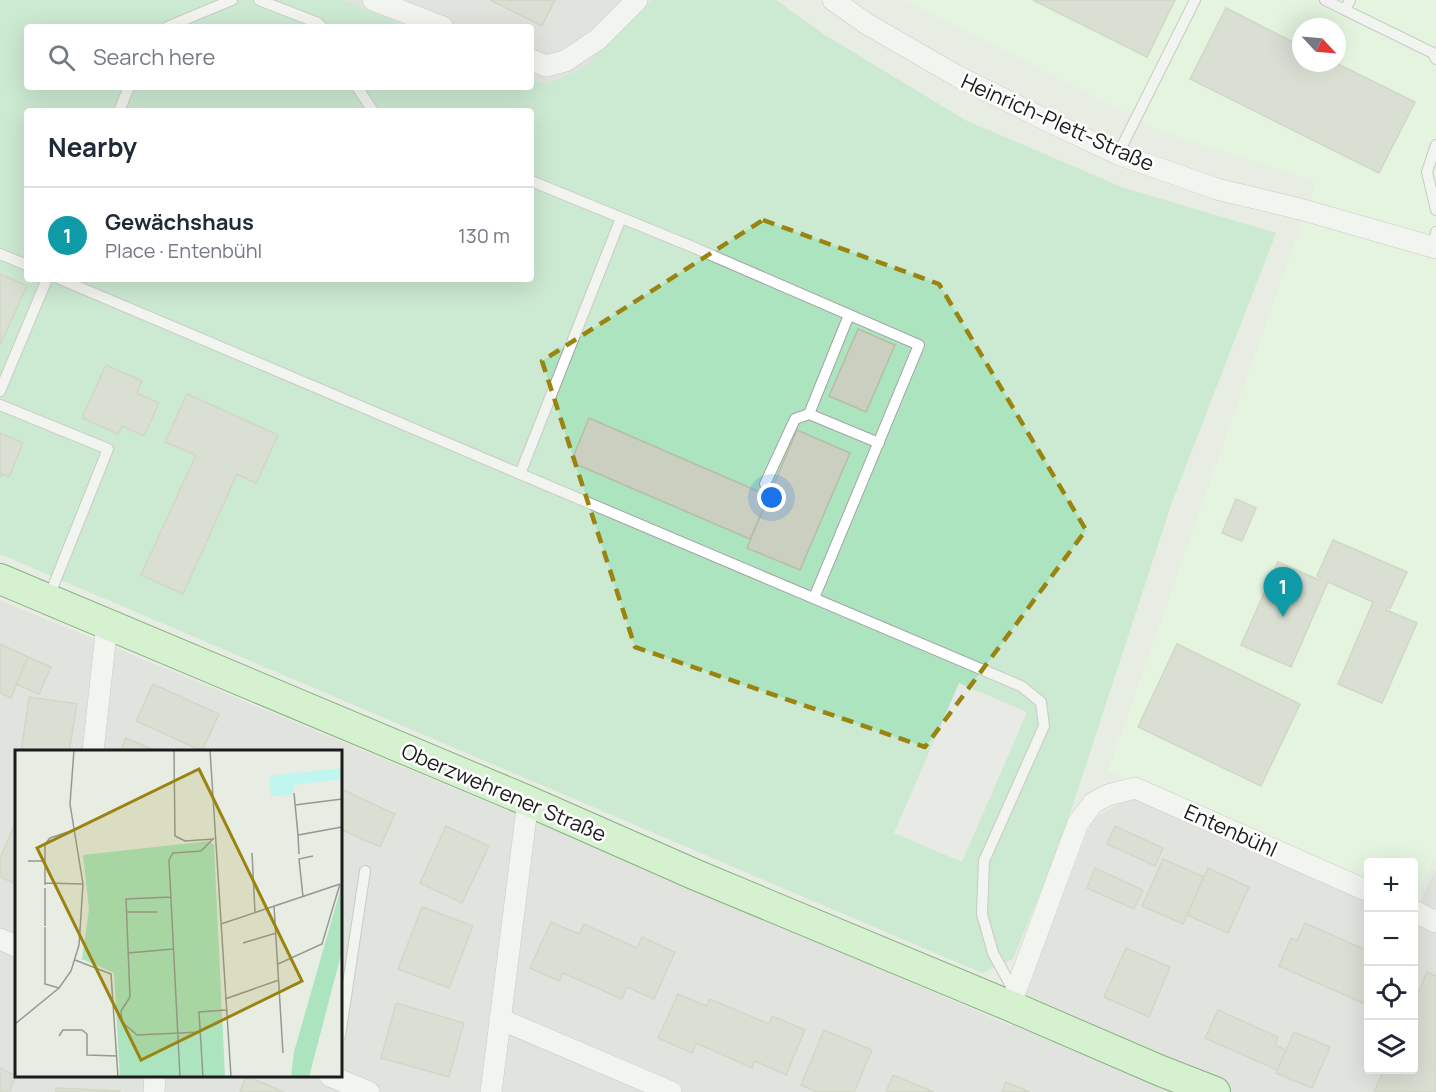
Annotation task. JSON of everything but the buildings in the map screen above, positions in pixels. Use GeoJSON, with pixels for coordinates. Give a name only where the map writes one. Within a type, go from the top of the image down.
{"type":"FeatureCollection","features":[{"type":"Feature","properties":{"kind":"main road","name":"Oberzwehrener Straße"},"geometry":{"type":"LineString","coordinates":[[0,579],[696,874],[1012,999],[1161,1071],[1215,1092]]}},
{"type":"Feature","properties":{"kind":"street"},"geometry":{"type":"LineString","coordinates":[[372,0],[435,24]]}},
{"type":"Feature","properties":{"kind":"street"},"geometry":{"type":"LineString","coordinates":[[534,61],[546,66],[565,61],[598,39],[637,0]]}},
{"type":"Feature","properties":{"kind":"street","name":"Heinrich-Plett-Straße"},"geometry":{"type":"LineString","coordinates":[[833,0],[867,24],[957,76],[1119,154],[1217,189],[1435,243]]}},
{"type":"Feature","properties":{"kind":"street"},"geometry":{"type":"LineString","coordinates":[[93,750],[107,624]]}},
{"type":"Feature","properties":{"kind":"street","name":"Entenbühl"},"geometry":{"type":"LineString","coordinates":[[1012,999],[1078,823],[1093,803],[1108,795],[1135,788],[1364,889]]}},
{"type":"Feature","properties":{"kind":"street"},"geometry":{"type":"LineString","coordinates":[[491,1092],[528,801]]}},
{"type":"Feature","properties":{"kind":"street"},"geometry":{"type":"LineString","coordinates":[[1415,912],[1436,922]]}},
{"type":"Feature","properties":{"kind":"street"},"geometry":{"type":"LineString","coordinates":[[0,939],[15,946]]}},
{"type":"Feature","properties":{"kind":"street"},"geometry":{"type":"LineString","coordinates":[[500,1019],[671,1092]]}},
{"type":"Feature","properties":{"kind":"street"},"geometry":{"type":"LineString","coordinates":[[154,1092],[155,1077]]}},
{"type":"Feature","properties":{"kind":"street"},"geometry":{"type":"LineString","coordinates":[[335,1077],[369,1092]]}},
{"type":"Feature","properties":{"kind":"lane"},"geometry":{"type":"LineString","coordinates":[[174,24],[232,0]]}},
{"type":"Feature","properties":{"kind":"lane"},"geometry":{"type":"LineString","coordinates":[[259,0],[319,24]]}},
{"type":"Feature","properties":{"kind":"lane"},"geometry":{"type":"LineString","coordinates":[[1119,154],[1195,0]]}},
{"type":"Feature","properties":{"kind":"lane"},"geometry":{"type":"LineString","coordinates":[[1325,0],[1347,5],[1433,52],[1436,59]]}},
{"type":"Feature","properties":{"kind":"lane"},"geometry":{"type":"LineString","coordinates":[[120,108],[128,90]]}},
{"type":"Feature","properties":{"kind":"lane"},"geometry":{"type":"LineString","coordinates":[[359,90],[371,108]]}},
{"type":"Feature","properties":{"kind":"lane"},"geometry":{"type":"LineString","coordinates":[[1436,145],[1427,172],[1436,210]]}},
{"type":"Feature","properties":{"kind":"lane"},"geometry":{"type":"LineString","coordinates":[[534,182],[919,345],[814,598]]}},
{"type":"Feature","properties":{"kind":"lane"},"geometry":{"type":"LineString","coordinates":[[520,474],[621,218]]}},
{"type":"Feature","properties":{"kind":"lane"},"geometry":{"type":"LineString","coordinates":[[0,254],[24,264]]}},
{"type":"Feature","properties":{"kind":"lane"},"geometry":{"type":"LineString","coordinates":[[0,391],[46,282]]}},
{"type":"Feature","properties":{"kind":"lane"},"geometry":{"type":"LineString","coordinates":[[67,282],[1021,686],[1041,702],[1044,726],[984,861],[982,914],[993,953],[1012,999]]}},
{"type":"Feature","properties":{"kind":"lane"},"geometry":{"type":"LineString","coordinates":[[809,414],[849,315]]}},
{"type":"Feature","properties":{"kind":"lane"},"geometry":{"type":"LineString","coordinates":[[0,405],[108,449],[48,599]]}},
{"type":"Feature","properties":{"kind":"lane"},"geometry":{"type":"LineString","coordinates":[[765,484],[795,419],[809,414],[879,442]]}},
{"type":"Feature","properties":{"kind":"lane"},"geometry":{"type":"LineString","coordinates":[[342,1023],[365,871]]}},
{"type":"Feature","properties":{"kind":"highlighted area"},"geometry":{"type":"Polygon","coordinates":[[[763,220],[939,284],[1086,530],[925,747],[635,647],[542,361],[763,220]]]}},
{"type":"Feature","properties":{"kind":"shaded area"},"geometry":{"type":"Polygon","coordinates":[[[0,0],[344,0],[402,24],[24,24],[24,90],[534,90],[534,79],[546,84],[582,68],[653,0],[776,0],[825,35],[965,120],[1124,188],[1276,233],[1172,502],[1060,844],[1013,959],[982,973],[0,554],[0,0]]]}},
{"type":"Feature","properties":{"kind":"shaded area"},"geometry":{"type":"Polygon","coordinates":[[[344,0],[653,0],[582,68],[546,84],[534,79],[534,24],[402,24],[344,0]]]}},
{"type":"Feature","properties":{"kind":"shaded area"},"geometry":{"type":"Polygon","coordinates":[[[905,0],[1436,0],[1436,857],[1418,891],[1418,858],[1364,858],[1364,880],[1108,771],[1316,182],[1163,132],[905,0]]]}},
{"type":"Feature","properties":{"kind":"shaded area"},"geometry":{"type":"Polygon","coordinates":[[[0,600],[702,891],[1011,1026],[1093,818],[1132,797],[1364,891],[1364,1074],[1418,1074],[1418,905],[1436,868],[1436,1092],[0,1092],[0,600]]]}},
{"type":"Feature","properties":{"kind":"shaded area"},"geometry":{"type":"Polygon","coordinates":[[[959,683],[1027,712],[962,862],[894,833],[959,683]]]}},
{"type":"Feature","properties":{"kind":"place","name":"Gewächshaus"},"geometry":{"type":"Point","coordinates":[1283,617]}}]}
